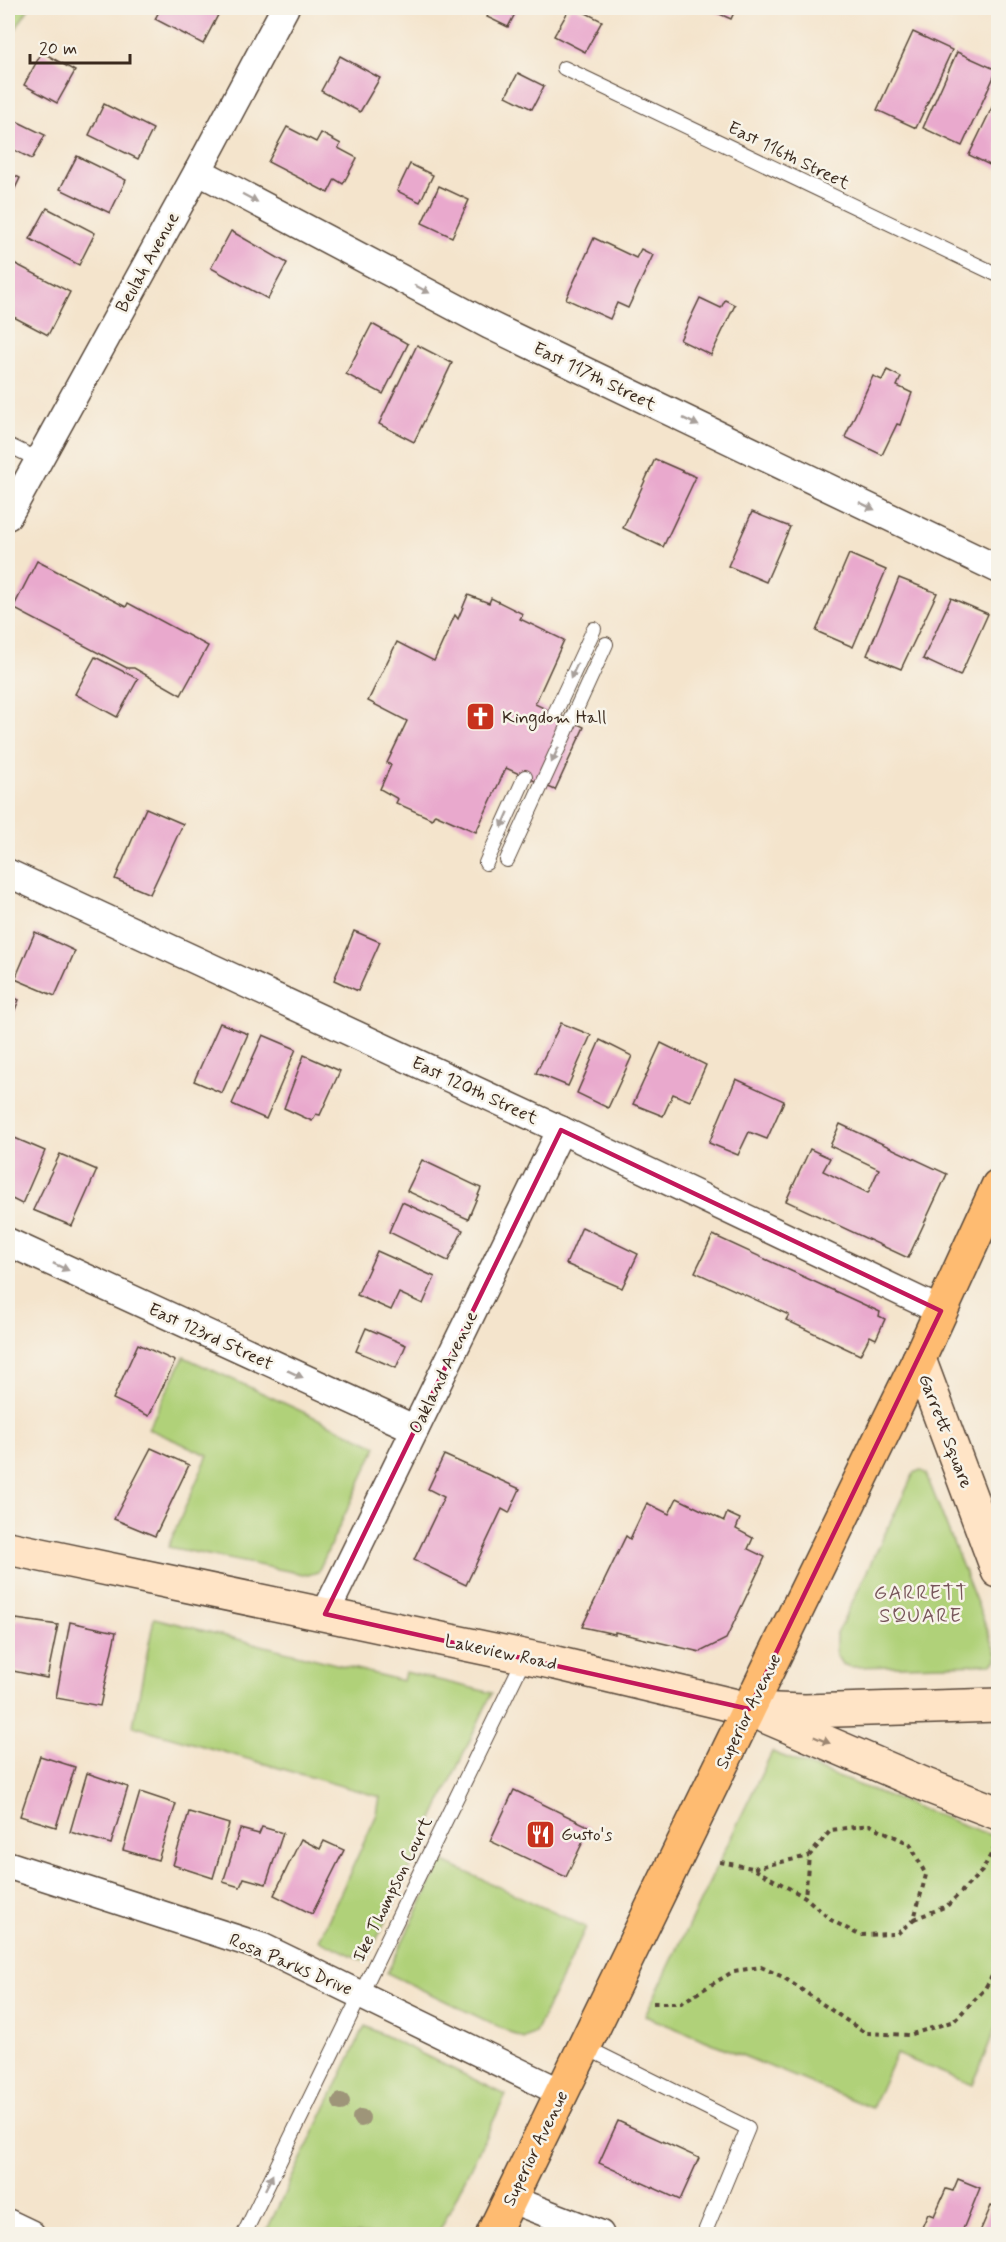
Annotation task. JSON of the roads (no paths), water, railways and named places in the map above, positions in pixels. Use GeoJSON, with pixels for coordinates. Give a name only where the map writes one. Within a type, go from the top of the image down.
{"type":"FeatureCollection","features":[{"type":"Feature","properties":{"kind":"main road","name":"Superior Avenue"},"geometry":{"type":"LineString","coordinates":[[493,2235],[919,1359],[999,1186]]}},
{"type":"Feature","properties":{"kind":"street","name":"Beulah Avenue"},"geometry":{"type":"LineString","coordinates":[[8,516],[285,8]]}},
{"type":"Feature","properties":{"kind":"street","name":"East 117th Street"},"geometry":{"type":"LineString","coordinates":[[198,171],[489,325],[999,569]]}},
{"type":"Feature","properties":{"kind":"street","name":"East 120th Street"},"geometry":{"type":"LineString","coordinates":[[8,873],[561,1130],[941,1311]]}},
{"type":"Feature","properties":{"kind":"street","name":"Oakland Avenue"},"geometry":{"type":"LineString","coordinates":[[325,1614],[561,1130]]}},
{"type":"Feature","properties":{"kind":"street","name":"East 123rd Street"},"geometry":{"type":"LineString","coordinates":[[8,1242],[415,1429]]}},
{"type":"Feature","properties":{"kind":"street","name":"Garrett Square"},"geometry":{"type":"LineString","coordinates":[[919,1359],[999,1571]]}},
{"type":"Feature","properties":{"kind":"street","name":"Lakeview Road"},"geometry":{"type":"LineString","coordinates":[[8,1548],[525,1657],[749,1709],[805,1711],[999,1705]]}},
{"type":"Feature","properties":{"kind":"street"},"geometry":{"type":"LineString","coordinates":[[749,1709],[928,1786],[999,1813]]}},
{"type":"Feature","properties":{"kind":"street","name":"Rosa Parks Drive"},"geometry":{"type":"LineString","coordinates":[[8,1864],[262,1947],[562,2093]]}},
{"type":"Feature","properties":{"kind":"street"},"geometry":{"type":"LineString","coordinates":[[510,2199],[600,2235]]}},
{"type":"Feature","properties":{"kind":"street"},"geometry":{"type":"LineString","coordinates":[[8,2223],[31,2235]]}},
{"type":"Feature","properties":{"kind":"lane","name":"East 116th Street"},"geometry":{"type":"LineString","coordinates":[[564,68],[999,275]]}},
{"type":"Feature","properties":{"kind":"lane"},"geometry":{"type":"LineString","coordinates":[[8,445],[39,460]]}},
{"type":"Feature","properties":{"kind":"lane"},"geometry":{"type":"LineString","coordinates":[[555,713],[594,628]]}},
{"type":"Feature","properties":{"kind":"lane"},"geometry":{"type":"LineString","coordinates":[[507,860],[606,644]]}},
{"type":"Feature","properties":{"kind":"lane"},"geometry":{"type":"LineString","coordinates":[[486,863],[525,777]]}},
{"type":"Feature","properties":{"kind":"lane","name":"Ike Thompson Court"},"geometry":{"type":"LineString","coordinates":[[244,2235],[525,1657]]}},
{"type":"Feature","properties":{"kind":"lane"},"geometry":{"type":"LineString","coordinates":[[585,2047],[748,2128],[705,2235]]}},
{"type":"Feature","properties":{"kind":"place","name":"Kingdom Hall"},"geometry":{"type":"Point","coordinates":[481,717]}},
{"type":"Feature","properties":{"kind":"place","name":"Gusto's"},"geometry":{"type":"Point","coordinates":[540,1834]}},
{"type":"Feature","properties":{"kind":"district","name":"GARRETT SQUARE"},"geometry":{"type":"Point","coordinates":[921,1604]}}]}
